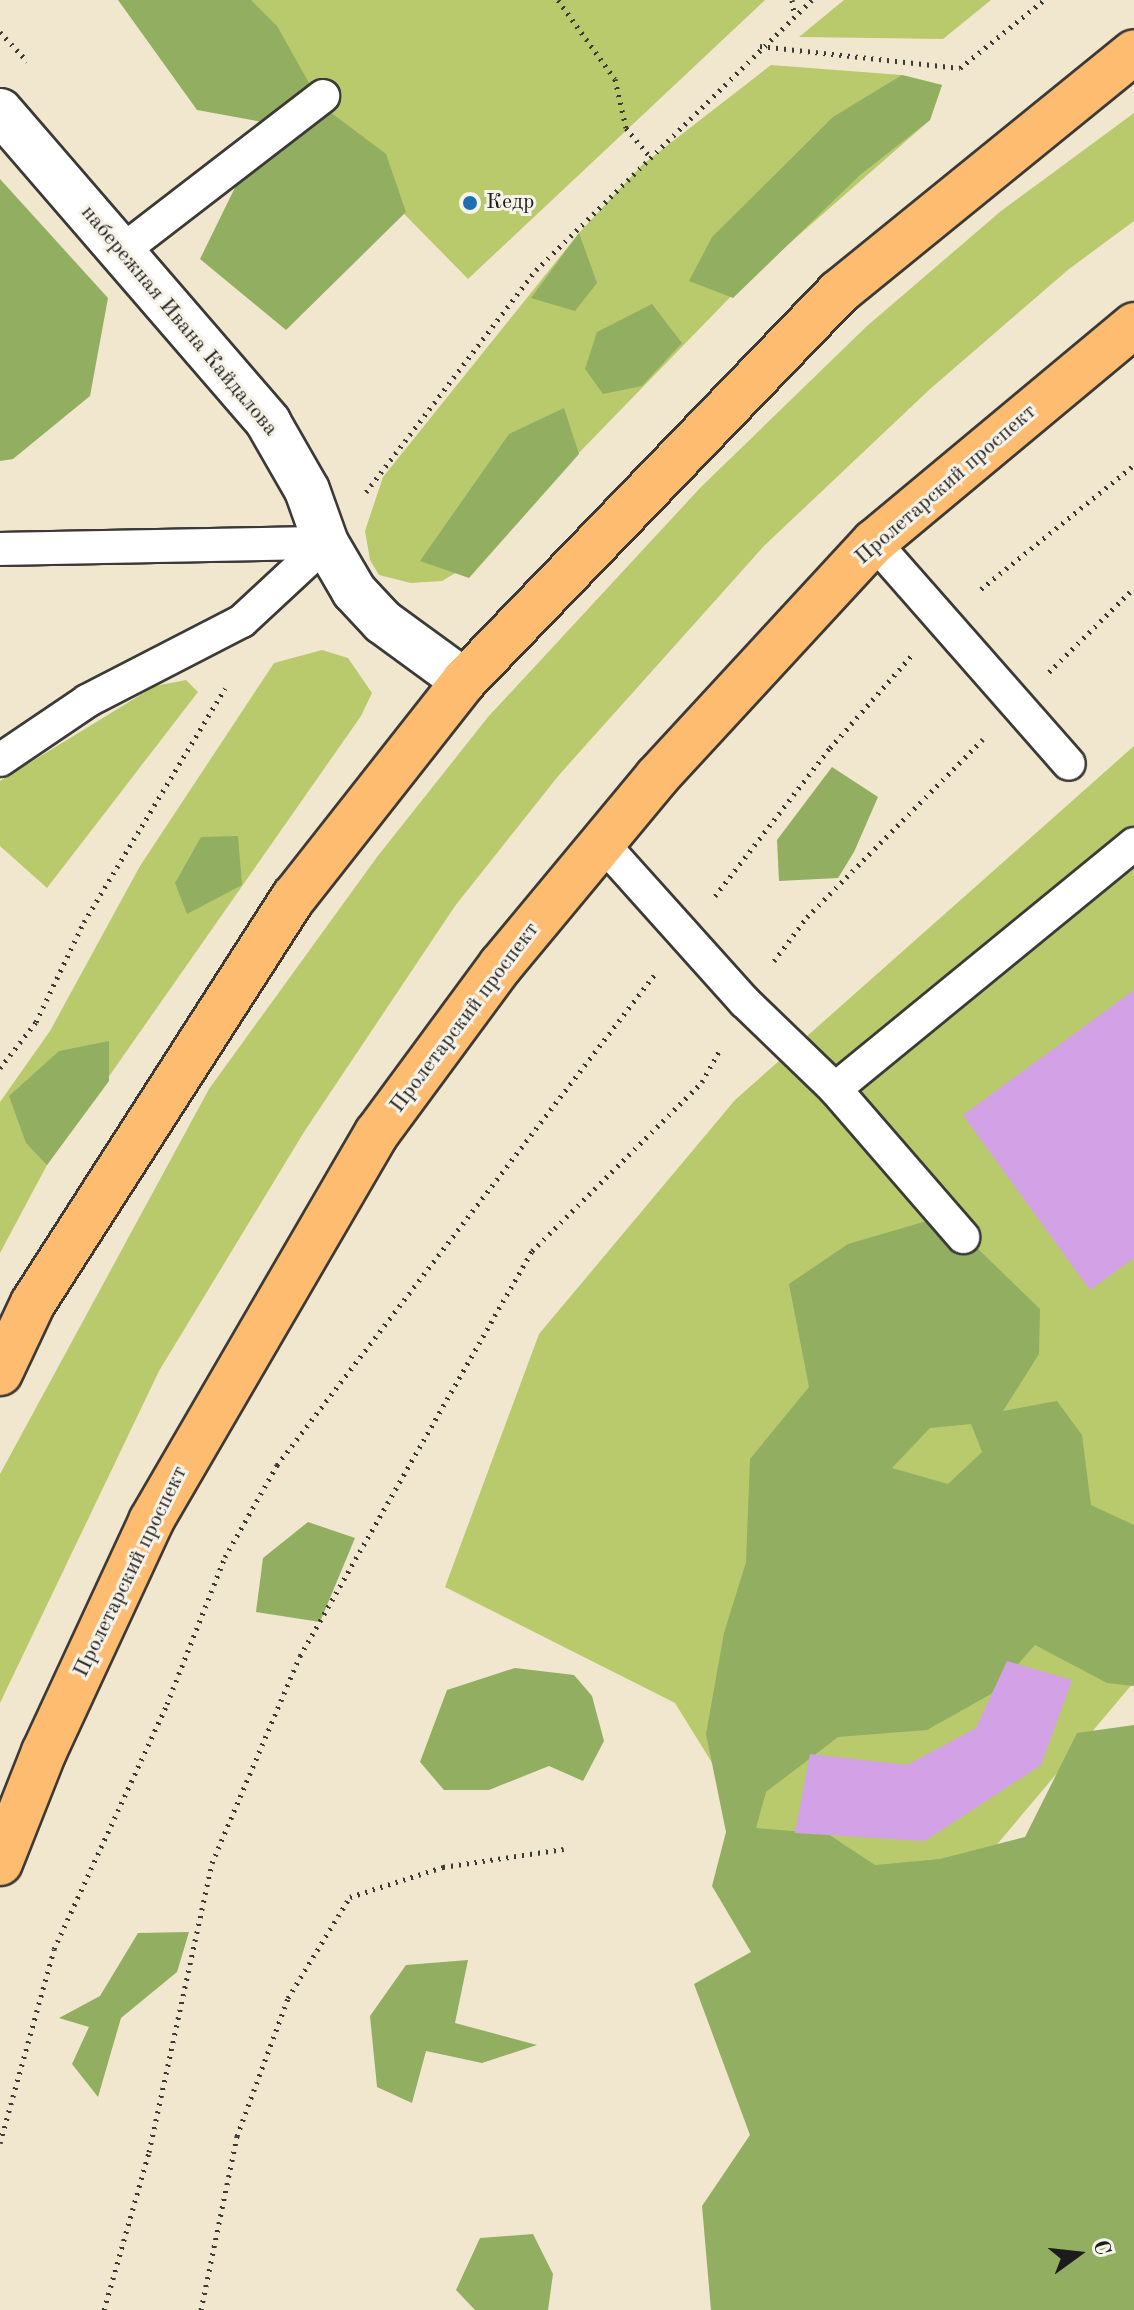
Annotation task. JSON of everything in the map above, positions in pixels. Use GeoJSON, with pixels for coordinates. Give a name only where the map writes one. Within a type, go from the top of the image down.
{"type":"FeatureCollection","features":[{"type":"Feature","properties":{"kind":"main road"},"geometry":{"type":"LineString","coordinates":[[0,1373],[33,1303],[294,897],[464,681],[839,292],[1134,52]]}},
{"type":"Feature","properties":{"kind":"main road","name":"Пролетарский проспект"},"geometry":{"type":"LineString","coordinates":[[0,1863],[44,1752],[151,1521],[377,1133],[501,965],[657,777],[874,542],[1134,325]]}},
{"type":"Feature","properties":{"kind":"street","name":"набережная Ивана Кайдалова"},"geometry":{"type":"LineString","coordinates":[[0,111],[268,422],[307,490],[326,543],[354,591],[383,622],[464,681]]}},
{"type":"Feature","properties":{"kind":"lane"},"geometry":{"type":"LineString","coordinates":[[122,251],[323,96]]}},
{"type":"Feature","properties":{"kind":"lane"},"geometry":{"type":"LineString","coordinates":[[874,542],[1069,764]]}},
{"type":"Feature","properties":{"kind":"lane"},"geometry":{"type":"LineString","coordinates":[[0,549],[326,543]]}},
{"type":"Feature","properties":{"kind":"lane"},"geometry":{"type":"LineString","coordinates":[[0,760],[87,701],[242,621],[326,543]]}},
{"type":"Feature","properties":{"kind":"lane"},"geometry":{"type":"LineString","coordinates":[[603,844],[687,932],[745,1002],[835,1089],[963,1237]]}},
{"type":"Feature","properties":{"kind":"lane"},"geometry":{"type":"LineString","coordinates":[[835,1089],[1134,844]]}},
{"type":"Feature","properties":{"kind":"path"},"geometry":{"type":"LineString","coordinates":[[558,0],[615,79],[626,128],[649,155]]}},
{"type":"Feature","properties":{"kind":"path"},"geometry":{"type":"LineString","coordinates":[[792,0],[794,13]]}},
{"type":"Feature","properties":{"kind":"path"},"geometry":{"type":"LineString","coordinates":[[760,46],[960,68],[1044,0]]}},
{"type":"Feature","properties":{"kind":"path"},"geometry":{"type":"LineString","coordinates":[[0,2143],[54,1949],[167,1704],[225,1557],[277,1465],[830,748],[942,620],[1134,465]]}},
{"type":"Feature","properties":{"kind":"path"},"geometry":{"type":"LineString","coordinates":[[104,2310],[149,2152],[212,1863],[300,1656],[532,1251],[702,1082],[745,1002],[807,917],[1134,588]]}},
{"type":"Feature","properties":{"kind":"path"},"geometry":{"type":"LineString","coordinates":[[201,2310],[237,2136],[288,1998],[350,1897],[443,1867],[564,1849]]}},
{"type":"Feature","properties":{"kind":"green space"},"geometry":{"type":"Polygon","coordinates":[[[118,0],[251,0],[277,26],[322,106],[386,154],[406,212],[286,330],[200,259],[248,161],[273,124],[197,110],[118,0]]]}},
{"type":"Feature","properties":{"kind":"green space","name":"Кедр"},"geometry":{"type":"Polygon","coordinates":[[[229,0],[765,0],[468,279],[304,112],[229,0]]]}},
{"type":"Feature","properties":{"kind":"green space"},"geometry":{"type":"Polygon","coordinates":[[[844,0],[991,0],[943,39],[799,37],[844,0]]]}},
{"type":"Feature","properties":{"kind":"green space"},"geometry":{"type":"Polygon","coordinates":[[[771,65],[902,75],[942,85],[930,120],[742,285],[471,564],[442,581],[411,583],[379,575],[370,560],[365,531],[383,477],[579,233],[642,165],[771,65]]]}},
{"type":"Feature","properties":{"kind":"green space"},"geometry":{"type":"Polygon","coordinates":[[[902,75],[942,85],[930,120],[860,175],[733,298],[689,281],[712,237],[833,117],[902,75]]]}},
{"type":"Feature","properties":{"kind":"green space"},"geometry":{"type":"Polygon","coordinates":[[[1134,113],[1134,221],[1069,269],[929,390],[765,545],[559,775],[455,906],[304,1132],[159,1371],[0,1703],[0,1474],[209,1089],[377,857],[488,717],[701,487],[867,326],[1001,211],[1134,113]]]}},
{"type":"Feature","properties":{"kind":"green space"},"geometry":{"type":"Polygon","coordinates":[[[0,179],[108,298],[90,396],[13,459],[0,461],[0,179]]]}},
{"type":"Feature","properties":{"kind":"green space"},"geometry":{"type":"Polygon","coordinates":[[[579,233],[597,283],[575,311],[531,298],[579,233]]]}},
{"type":"Feature","properties":{"kind":"green space"},"geometry":{"type":"Polygon","coordinates":[[[652,304],[682,343],[642,386],[603,394],[585,369],[597,332],[652,304]]]}},
{"type":"Feature","properties":{"kind":"green space"},"geometry":{"type":"Polygon","coordinates":[[[564,408],[579,454],[469,578],[420,561],[509,434],[564,408]]]}},
{"type":"Feature","properties":{"kind":"green space"},"geometry":{"type":"Polygon","coordinates":[[[322,650],[348,658],[372,693],[361,716],[47,1165],[0,1253],[0,1102],[50,1031],[140,866],[274,663],[322,650]]]}},
{"type":"Feature","properties":{"kind":"green space"},"geometry":{"type":"Polygon","coordinates":[[[186,680],[198,692],[47,888],[0,846],[0,781],[155,686],[186,680]]]}},
{"type":"Feature","properties":{"kind":"green space"},"geometry":{"type":"Polygon","coordinates":[[[1134,746],[1134,1682],[945,1906],[792,1892],[675,1703],[445,1587],[539,1334],[735,1100],[1134,746]]]}},
{"type":"Feature","properties":{"kind":"green space"},"geometry":{"type":"Polygon","coordinates":[[[832,767],[878,797],[854,852],[838,878],[779,881],[777,840],[832,767]]]}},
{"type":"Feature","properties":{"kind":"green space"},"geometry":{"type":"Polygon","coordinates":[[[238,836],[242,885],[187,914],[175,883],[201,837],[238,836]]]}},
{"type":"Feature","properties":{"kind":"green space"},"geometry":{"type":"Polygon","coordinates":[[[109,1041],[109,1081],[47,1165],[26,1143],[9,1096],[59,1051],[109,1041]]]}},
{"type":"Feature","properties":{"kind":"green space"},"geometry":{"type":"Polygon","coordinates":[[[944,1216],[1040,1309],[1039,1354],[1003,1411],[1057,1401],[1082,1435],[1091,1505],[1134,1525],[1134,1686],[1107,1683],[1035,1645],[991,1694],[927,1730],[838,1737],[766,1792],[756,1828],[828,1834],[875,1865],[940,1859],[1025,1837],[1077,1733],[1134,1725],[1134,2310],[711,2310],[702,2206],[750,2135],[694,1984],[751,1952],[712,1886],[726,1832],[706,1734],[724,1633],[746,1562],[750,1459],[809,1387],[789,1284],[848,1244],[944,1216]],[[971,1424],[930,1428],[892,1468],[948,1484],[982,1452],[971,1424]]]}},
{"type":"Feature","properties":{"kind":"green space"},"geometry":{"type":"Polygon","coordinates":[[[308,1522],[355,1538],[320,1622],[256,1612],[263,1558],[308,1522]]]}},
{"type":"Feature","properties":{"kind":"green space"},"geometry":{"type":"Polygon","coordinates":[[[515,1668],[574,1675],[592,1696],[604,1741],[583,1781],[549,1766],[489,1790],[444,1790],[420,1762],[447,1690],[515,1668]]]}},
{"type":"Feature","properties":{"kind":"green space"},"geometry":{"type":"Polygon","coordinates":[[[189,1932],[177,1972],[121,2018],[98,2097],[72,2064],[89,2027],[59,2018],[100,1996],[138,1933],[189,1932]]]}},
{"type":"Feature","properties":{"kind":"green space"},"geometry":{"type":"Polygon","coordinates":[[[468,1960],[455,2023],[537,2045],[482,2063],[426,2051],[412,2103],[377,2087],[370,2016],[406,1965],[468,1960]]]}},
{"type":"Feature","properties":{"kind":"green space"},"geometry":{"type":"Polygon","coordinates":[[[533,2234],[553,2274],[548,2310],[475,2310],[456,2290],[480,2238],[533,2234]]]}},
{"type":"Feature","properties":{"kind":"building"},"geometry":{"type":"Polygon","coordinates":[[[1134,990],[1134,1258],[1090,1290],[963,1115],[1134,990]]]}},
{"type":"Feature","properties":{"kind":"building"},"geometry":{"type":"Polygon","coordinates":[[[1007,1661],[1072,1680],[1041,1765],[925,1841],[795,1833],[810,1754],[907,1765],[976,1728],[1007,1661]]]}},
{"type":"Feature","properties":{"kind":"place","name":"Кедр"},"geometry":{"type":"Point","coordinates":[470,203]}}]}
